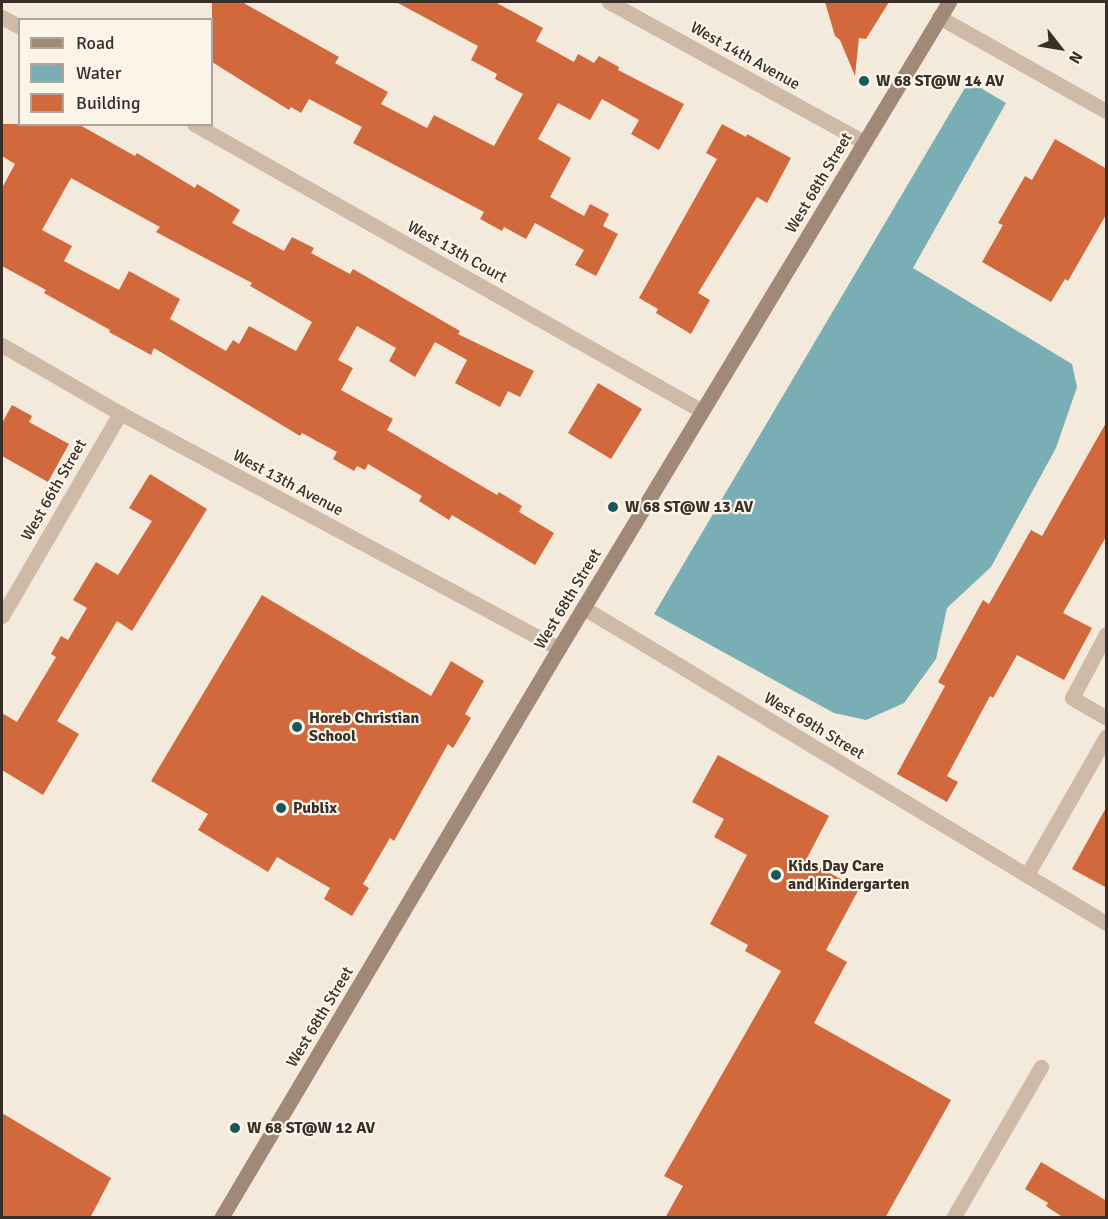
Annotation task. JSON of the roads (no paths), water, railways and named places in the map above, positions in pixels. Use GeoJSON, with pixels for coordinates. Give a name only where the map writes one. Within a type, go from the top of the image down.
{"type":"FeatureCollection","features":[{"type":"Feature","properties":{"kind":"main road","name":"West 68th Street"},"geometry":{"type":"LineString","coordinates":[[221,1218],[559,648],[949,2]]}},
{"type":"Feature","properties":{"kind":"street","name":"West 14th Avenue"},"geometry":{"type":"LineString","coordinates":[[609,2],[864,142]]}},
{"type":"Feature","properties":{"kind":"street"},"geometry":{"type":"LineString","coordinates":[[2,16],[18,26]]}},
{"type":"Feature","properties":{"kind":"street"},"geometry":{"type":"LineString","coordinates":[[939,17],[1107,111]]}},
{"type":"Feature","properties":{"kind":"street","name":"West 13th Court"},"geometry":{"type":"LineString","coordinates":[[198,126],[702,411]]}},
{"type":"Feature","properties":{"kind":"street","name":"West 13th Avenue"},"geometry":{"type":"LineString","coordinates":[[2,345],[120,413],[559,648]]}},
{"type":"Feature","properties":{"kind":"street","name":"West 66th Street"},"geometry":{"type":"LineString","coordinates":[[2,616],[120,413]]}},
{"type":"Feature","properties":{"kind":"street","name":"West 69th Street"},"geometry":{"type":"LineString","coordinates":[[584,608],[958,834],[1028,873],[1107,923]]}},
{"type":"Feature","properties":{"kind":"street"},"geometry":{"type":"LineString","coordinates":[[1107,634],[1072,698],[1107,718]]}},
{"type":"Feature","properties":{"kind":"street"},"geometry":{"type":"LineString","coordinates":[[1028,873],[1107,736]]}},
{"type":"Feature","properties":{"kind":"street"},"geometry":{"type":"LineString","coordinates":[[952,1218],[1041,1067]]}},
{"type":"Feature","properties":{"kind":"water"},"geometry":{"type":"Polygon","coordinates":[[[969,81],[1006,103],[913,268],[1072,364],[1077,387],[1056,448],[991,567],[947,608],[936,659],[904,703],[866,720],[834,713],[654,614],[969,81]]]}},
{"type":"Feature","properties":{"kind":"place","name":"W 68 ST@W 14 AV"},"geometry":{"type":"Point","coordinates":[864,81]}},
{"type":"Feature","properties":{"kind":"place","name":"W 68 ST@W 13 AV"},"geometry":{"type":"Point","coordinates":[613,507]}},
{"type":"Feature","properties":{"kind":"place","name":"Horeb Christian School"},"geometry":{"type":"Point","coordinates":[297,727]}},
{"type":"Feature","properties":{"kind":"place","name":"Publix"},"geometry":{"type":"Point","coordinates":[281,808]}},
{"type":"Feature","properties":{"kind":"place","name":"Kids Day Care and Kindergarten"},"geometry":{"type":"Point","coordinates":[776,875]}},
{"type":"Feature","properties":{"kind":"place","name":"W 68 ST@W 12 AV"},"geometry":{"type":"Point","coordinates":[235,1128]}}]}
